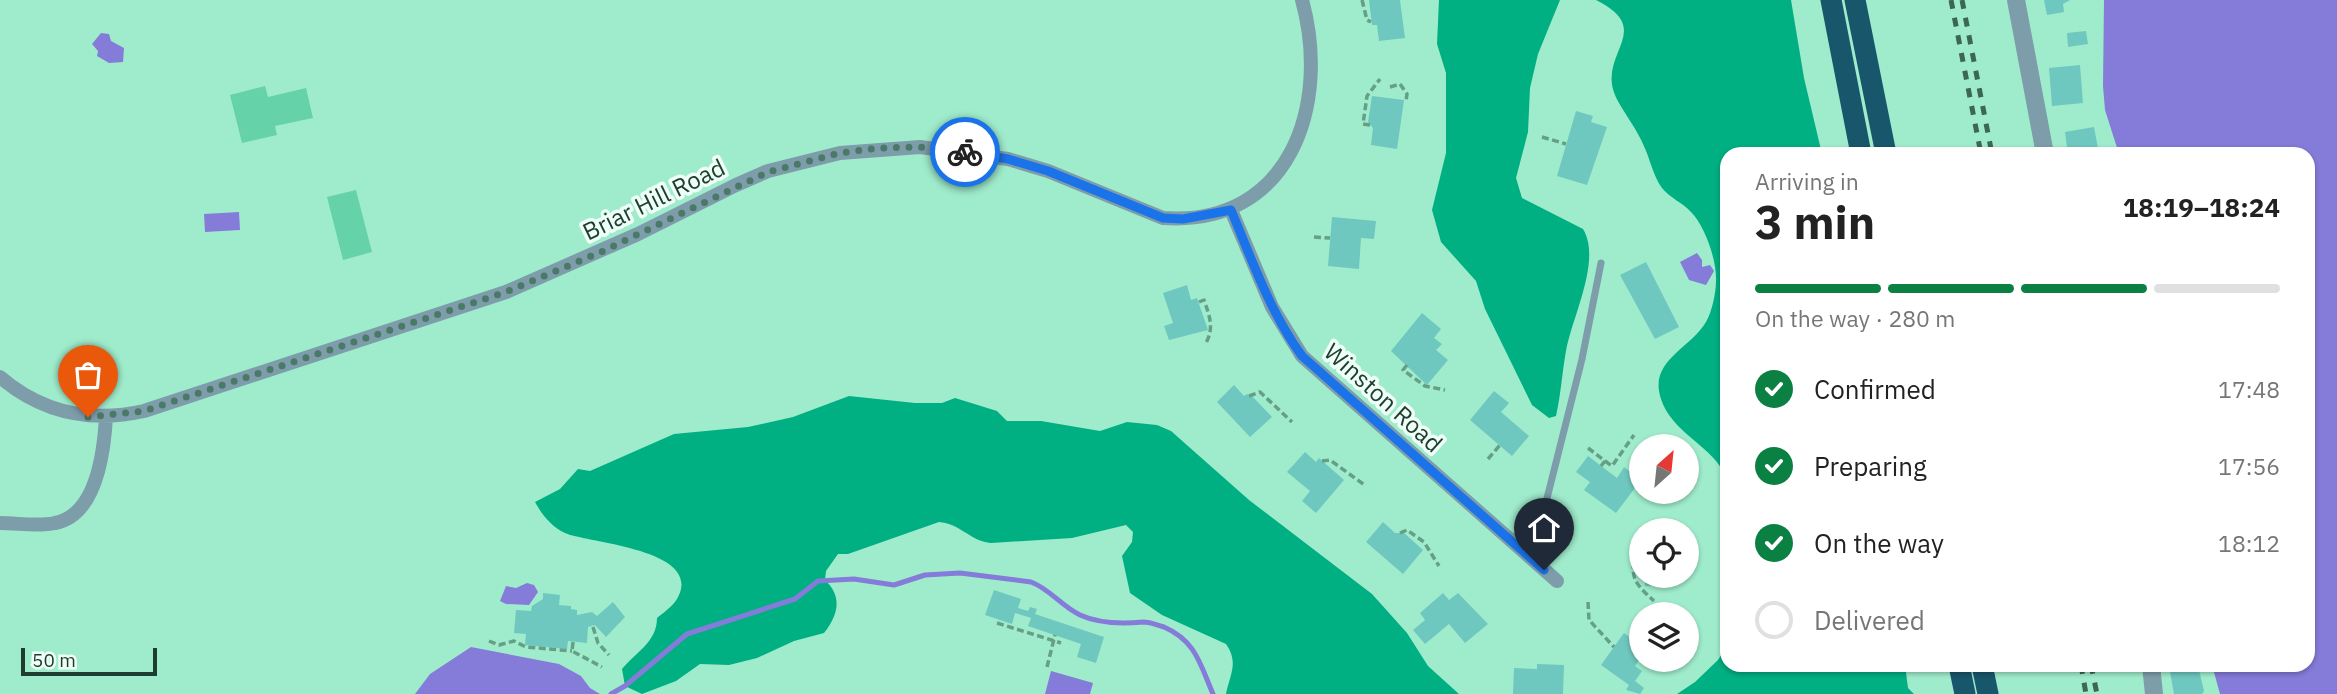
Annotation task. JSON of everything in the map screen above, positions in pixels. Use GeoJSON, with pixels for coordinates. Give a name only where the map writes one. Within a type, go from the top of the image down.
{"type":"FeatureCollection","features":[{"type":"Feature","properties":{"kind":"highway"},"geometry":{"type":"LineString","coordinates":[[1831,0],[1860,147]]}},
{"type":"Feature","properties":{"kind":"highway"},"geometry":{"type":"LineString","coordinates":[[1855,0],[1885,147]]}},
{"type":"Feature","properties":{"kind":"highway"},"geometry":{"type":"LineString","coordinates":[[1960,672],[1965,694]]}},
{"type":"Feature","properties":{"kind":"highway"},"geometry":{"type":"LineString","coordinates":[[1983,672],[1988,694]]}},
{"type":"Feature","properties":{"kind":"street","name":"Briar Hill Road"},"geometry":{"type":"LineString","coordinates":[[0,377],[14,389],[50,408],[78,415],[106,417],[144,411],[506,292],[626,240],[736,185],[768,172],[840,153],[920,147],[964,152],[1008,159],[1048,171],[1163,218],[1183,219],[1231,210],[1270,183],[1299,138],[1308,104],[1310,74],[1309,37],[1302,0]]}},
{"type":"Feature","properties":{"kind":"street"},"geometry":{"type":"LineString","coordinates":[[2016,0],[2044,147]]}},
{"type":"Feature","properties":{"kind":"street","name":"Winston Road"},"geometry":{"type":"LineString","coordinates":[[1231,210],[1272,307],[1286,334],[1302,356],[1557,581]]}},
{"type":"Feature","properties":{"kind":"street"},"geometry":{"type":"LineString","coordinates":[[0,523],[57,523],[77,512],[90,491],[101,464],[106,417]]}},
{"type":"Feature","properties":{"kind":"street"},"geometry":{"type":"LineString","coordinates":[[2152,672],[2154,694]]}},
{"type":"Feature","properties":{"kind":"lane"},"geometry":{"type":"LineString","coordinates":[[1532,559],[1582,359],[1601,263]]}},
{"type":"Feature","properties":{"kind":"path"},"geometry":{"type":"LineString","coordinates":[[1362,0],[1367,20],[1371,22]]}},
{"type":"Feature","properties":{"kind":"path"},"geometry":{"type":"LineString","coordinates":[[1370,125],[1363,124],[1367,96],[1380,79]]}},
{"type":"Feature","properties":{"kind":"path"},"geometry":{"type":"LineString","coordinates":[[1390,87],[1400,84],[1407,94],[1406,101]]}},
{"type":"Feature","properties":{"kind":"path"},"geometry":{"type":"LineString","coordinates":[[1542,137],[1566,144]]}},
{"type":"Feature","properties":{"kind":"path"},"geometry":{"type":"LineString","coordinates":[[1314,237],[1330,238]]}},
{"type":"Feature","properties":{"kind":"path"},"geometry":{"type":"LineString","coordinates":[[1199,302],[1204,300],[1211,320],[1212,332],[1206,343]]}},
{"type":"Feature","properties":{"kind":"path"},"geometry":{"type":"LineString","coordinates":[[1407,365],[1403,370],[1425,386],[1446,390]]}},
{"type":"Feature","properties":{"kind":"path"},"geometry":{"type":"LineString","coordinates":[[1249,396],[1260,392],[1292,422]]}},
{"type":"Feature","properties":{"kind":"path"},"geometry":{"type":"LineString","coordinates":[[1588,448],[1612,466],[1629,442]]}},
{"type":"Feature","properties":{"kind":"path"},"geometry":{"type":"LineString","coordinates":[[1488,459],[1500,445]]}},
{"type":"Feature","properties":{"kind":"path"},"geometry":{"type":"LineString","coordinates":[[1322,461],[1330,460],[1366,486]]}},
{"type":"Feature","properties":{"kind":"path"},"geometry":{"type":"LineString","coordinates":[[1601,466],[1605,461]]}},
{"type":"Feature","properties":{"kind":"path"},"geometry":{"type":"LineString","coordinates":[[1400,533],[1407,530],[1415,534],[1439,566]]}},
{"type":"Feature","properties":{"kind":"path"},"geometry":{"type":"LineString","coordinates":[[1639,588],[1654,601]]}},
{"type":"Feature","properties":{"kind":"path"},"geometry":{"type":"LineString","coordinates":[[1588,602],[1586,608],[1590,620],[1614,647]]}},
{"type":"Feature","properties":{"kind":"path"},"geometry":{"type":"LineString","coordinates":[[997,624],[1054,638],[1060,643]]}},
{"type":"Feature","properties":{"kind":"path"},"geometry":{"type":"LineString","coordinates":[[593,626],[597,643],[609,655]]}},
{"type":"Feature","properties":{"kind":"path"},"geometry":{"type":"LineString","coordinates":[[1047,667],[1054,638]]}},
{"type":"Feature","properties":{"kind":"path"},"geometry":{"type":"LineString","coordinates":[[489,641],[499,645],[510,641],[526,647],[572,651],[602,667]]}},
{"type":"Feature","properties":{"kind":"path"},"geometry":{"type":"LineString","coordinates":[[572,651],[573,642]]}},
{"type":"Feature","properties":{"kind":"green space"},"geometry":{"type":"Polygon","coordinates":[[[1439,0],[1560,0],[1538,54],[1530,88],[1528,132],[1516,178],[1522,198],[1583,229],[1588,242],[1588,272],[1569,337],[1556,416],[1549,418],[1532,405],[1485,309],[1476,281],[1441,242],[1432,210],[1446,153],[1446,73],[1437,44],[1439,0]]]}},
{"type":"Feature","properties":{"kind":"green space"},"geometry":{"type":"Polygon","coordinates":[[[1596,0],[1791,0],[1804,78],[1820,147],[1720,147],[1720,466],[1699,444],[1699,434],[1687,434],[1681,429],[1661,399],[1660,375],[1665,365],[1699,332],[1708,318],[1716,286],[1716,273],[1712,254],[1696,218],[1665,192],[1659,183],[1641,139],[1612,86],[1612,71],[1624,34],[1623,23],[1614,12],[1596,0]]]}},
{"type":"Feature","properties":{"kind":"green space"},"geometry":{"type":"Polygon","coordinates":[[[265,86],[268,97],[306,88],[313,118],[275,126],[277,135],[242,143],[230,95],[265,86]]]}},
{"type":"Feature","properties":{"kind":"green space"},"geometry":{"type":"Polygon","coordinates":[[[356,190],[372,252],[343,260],[327,197],[356,190]]]}},
{"type":"Feature","properties":{"kind":"green space"},"geometry":{"type":"Polygon","coordinates":[[[849,396],[915,403],[942,403],[955,398],[997,411],[1007,421],[1041,421],[1100,431],[1127,422],[1157,425],[1171,431],[1249,500],[1372,594],[1407,633],[1428,666],[1459,694],[1226,694],[1233,663],[1226,644],[1162,615],[1130,593],[1122,556],[1132,542],[1133,532],[1126,525],[1072,538],[991,543],[939,522],[848,554],[838,554],[826,571],[825,580],[834,593],[836,606],[833,620],[824,633],[794,641],[757,658],[729,665],[700,664],[676,681],[642,694],[625,686],[622,669],[650,640],[657,618],[677,599],[681,582],[675,569],[640,551],[565,533],[548,520],[535,502],[560,489],[578,469],[590,471],[674,434],[748,427],[793,417],[849,396]]]}},
{"type":"Feature","properties":{"kind":"green space"},"geometry":{"type":"Polygon","coordinates":[[[1720,657],[1720,672],[1906,672],[1908,688],[1914,694],[1677,694],[1695,682],[1720,657]]]}},
{"type":"Feature","properties":{"kind":"shaded area"},"geometry":{"type":"Polygon","coordinates":[[[2104,0],[2337,0],[2337,694],[2220,694],[2214,672],[2315,672],[2315,147],[2117,147],[2105,110],[2104,0]]]}},
{"type":"Feature","properties":{"kind":"shaded area"},"geometry":{"type":"Polygon","coordinates":[[[101,33],[109,34],[111,41],[124,48],[123,62],[109,63],[97,56],[98,51],[92,44],[101,33]]]}},
{"type":"Feature","properties":{"kind":"shaded area"},"geometry":{"type":"Polygon","coordinates":[[[239,212],[240,230],[205,232],[204,214],[239,212]]]}},
{"type":"Feature","properties":{"kind":"shaded area"},"geometry":{"type":"Polygon","coordinates":[[[1697,253],[1702,260],[1702,267],[1710,265],[1714,271],[1706,285],[1689,280],[1680,262],[1697,253]]]}},
{"type":"Feature","properties":{"kind":"shaded area"},"geometry":{"type":"Polygon","coordinates":[[[527,583],[534,585],[538,592],[529,605],[506,604],[500,601],[506,586],[516,588],[527,583]]]}},
{"type":"Feature","properties":{"kind":"shaded area"},"geometry":{"type":"Polygon","coordinates":[[[471,647],[559,664],[581,676],[590,688],[600,694],[415,694],[430,674],[471,647]]]}},
{"type":"Feature","properties":{"kind":"shaded area"},"geometry":{"type":"Polygon","coordinates":[[[1051,671],[1093,683],[1090,694],[1045,694],[1051,671]]]}},
{"type":"Feature","properties":{"kind":"building"},"geometry":{"type":"Polygon","coordinates":[[[1369,0],[1400,0],[1405,38],[1379,41],[1377,25],[1372,25],[1369,0]]]}},
{"type":"Feature","properties":{"kind":"building"},"geometry":{"type":"Polygon","coordinates":[[[2044,0],[2070,0],[2063,4],[2064,12],[2047,15],[2044,0]]]}},
{"type":"Feature","properties":{"kind":"building"},"geometry":{"type":"Polygon","coordinates":[[[2086,31],[2088,44],[2068,47],[2067,33],[2086,31]]]}},
{"type":"Feature","properties":{"kind":"building"},"geometry":{"type":"Polygon","coordinates":[[[2080,65],[2083,103],[2052,106],[2049,68],[2080,65]]]}},
{"type":"Feature","properties":{"kind":"building"},"geometry":{"type":"Polygon","coordinates":[[[1372,96],[1404,100],[1397,149],[1371,145],[1373,128],[1368,122],[1372,96]]]}},
{"type":"Feature","properties":{"kind":"building"},"geometry":{"type":"Polygon","coordinates":[[[1576,111],[1593,116],[1591,122],[1607,127],[1587,185],[1557,176],[1576,111]]]}},
{"type":"Feature","properties":{"kind":"building"},"geometry":{"type":"Polygon","coordinates":[[[2094,127],[2098,147],[2067,147],[2065,132],[2094,127]]]}},
{"type":"Feature","properties":{"kind":"building"},"geometry":{"type":"Polygon","coordinates":[[[1332,217],[1376,221],[1374,239],[1361,238],[1359,269],[1328,266],[1332,217]]]}},
{"type":"Feature","properties":{"kind":"building"},"geometry":{"type":"Polygon","coordinates":[[[1646,262],[1679,327],[1655,339],[1620,275],[1646,262]]]}},
{"type":"Feature","properties":{"kind":"building"},"geometry":{"type":"Polygon","coordinates":[[[1187,285],[1191,300],[1197,298],[1208,330],[1169,340],[1164,326],[1173,323],[1163,293],[1187,285]]]}},
{"type":"Feature","properties":{"kind":"building"},"geometry":{"type":"Polygon","coordinates":[[[1422,313],[1441,329],[1434,338],[1442,344],[1436,350],[1448,360],[1427,385],[1391,351],[1422,313]]]}},
{"type":"Feature","properties":{"kind":"building"},"geometry":{"type":"Polygon","coordinates":[[[1234,385],[1244,396],[1247,394],[1253,397],[1272,417],[1250,437],[1217,402],[1234,385]]]}},
{"type":"Feature","properties":{"kind":"building"},"geometry":{"type":"Polygon","coordinates":[[[1494,391],[1509,403],[1501,412],[1529,436],[1512,456],[1470,420],[1494,391]]]}},
{"type":"Feature","properties":{"kind":"building"},"geometry":{"type":"Polygon","coordinates":[[[1305,452],[1316,462],[1319,458],[1344,480],[1316,513],[1302,501],[1310,491],[1287,472],[1305,452]]]}},
{"type":"Feature","properties":{"kind":"building"},"geometry":{"type":"Polygon","coordinates":[[[1588,456],[1617,478],[1624,467],[1629,471],[1629,496],[1616,513],[1584,490],[1590,482],[1576,472],[1588,456]]]}},
{"type":"Feature","properties":{"kind":"building"},"geometry":{"type":"Polygon","coordinates":[[[1383,522],[1395,533],[1404,533],[1423,550],[1403,574],[1366,542],[1383,522]]]}},
{"type":"Feature","properties":{"kind":"building"},"geometry":{"type":"Polygon","coordinates":[[[994,590],[1021,599],[1018,608],[1028,611],[1030,607],[1037,609],[1035,614],[1104,637],[1096,663],[1077,657],[1081,644],[1028,626],[1031,618],[1015,613],[1012,624],[985,615],[994,590]]]}},
{"type":"Feature","properties":{"kind":"building"},"geometry":{"type":"Polygon","coordinates":[[[543,593],[560,595],[559,605],[571,606],[571,609],[577,610],[577,615],[592,612],[597,616],[613,602],[625,617],[606,637],[595,625],[588,627],[587,643],[568,641],[567,649],[525,645],[526,634],[514,633],[516,610],[531,611],[532,606],[543,599],[543,593]]]}},
{"type":"Feature","properties":{"kind":"building"},"geometry":{"type":"Polygon","coordinates":[[[1443,593],[1449,600],[1458,593],[1488,624],[1465,643],[1449,624],[1425,644],[1413,630],[1425,620],[1420,613],[1443,593]]]}},
{"type":"Feature","properties":{"kind":"building"},"geometry":{"type":"Polygon","coordinates":[[[1624,633],[1629,637],[1629,672],[1641,672],[1635,681],[1644,688],[1640,694],[1626,690],[1629,685],[1601,665],[1624,633]]]}},
{"type":"Feature","properties":{"kind":"building"},"geometry":{"type":"Polygon","coordinates":[[[1537,664],[1564,665],[1563,694],[1513,694],[1514,668],[1537,669],[1537,664]]]}},
{"type":"Feature","properties":{"kind":"building"},"geometry":{"type":"Polygon","coordinates":[[[2170,672],[2199,672],[2204,691],[2202,694],[2174,694],[2170,672]]]}},
{"type":"Feature","properties":{"kind":"waterway"},"geometry":{"type":"LineString","coordinates":[[611,694],[625,686],[687,634],[795,599],[818,581],[854,579],[894,585],[925,575],[960,573],[1031,582],[1073,611],[1095,620],[1146,622],[1164,627],[1183,639],[1196,654],[1213,694]]}},
{"type":"Feature","properties":{"kind":"railway"},"geometry":{"type":"LineString","coordinates":[[1951,0],[1980,147]]}},
{"type":"Feature","properties":{"kind":"railway"},"geometry":{"type":"LineString","coordinates":[[1962,0],[1991,147]]}},
{"type":"Feature","properties":{"kind":"railway"},"geometry":{"type":"LineString","coordinates":[[2082,672],[2086,694]]}},
{"type":"Feature","properties":{"kind":"railway"},"geometry":{"type":"LineString","coordinates":[[2092,672],[2097,694]]}},
{"type":"Feature","properties":{"kind":"way so far"},"geometry":{"type":"LineString","coordinates":[[88,417],[144,411],[506,292],[601,252],[736,185],[803,161],[879,148],[920,147],[965,152]]}},
{"type":"Feature","properties":{"kind":"route"},"geometry":{"type":"LineString","coordinates":[[965,152],[1008,159],[1048,171],[1142,212],[1163,218],[1210,216],[1231,210],[1272,307],[1286,334],[1302,356],[1544,570]]}}]}
